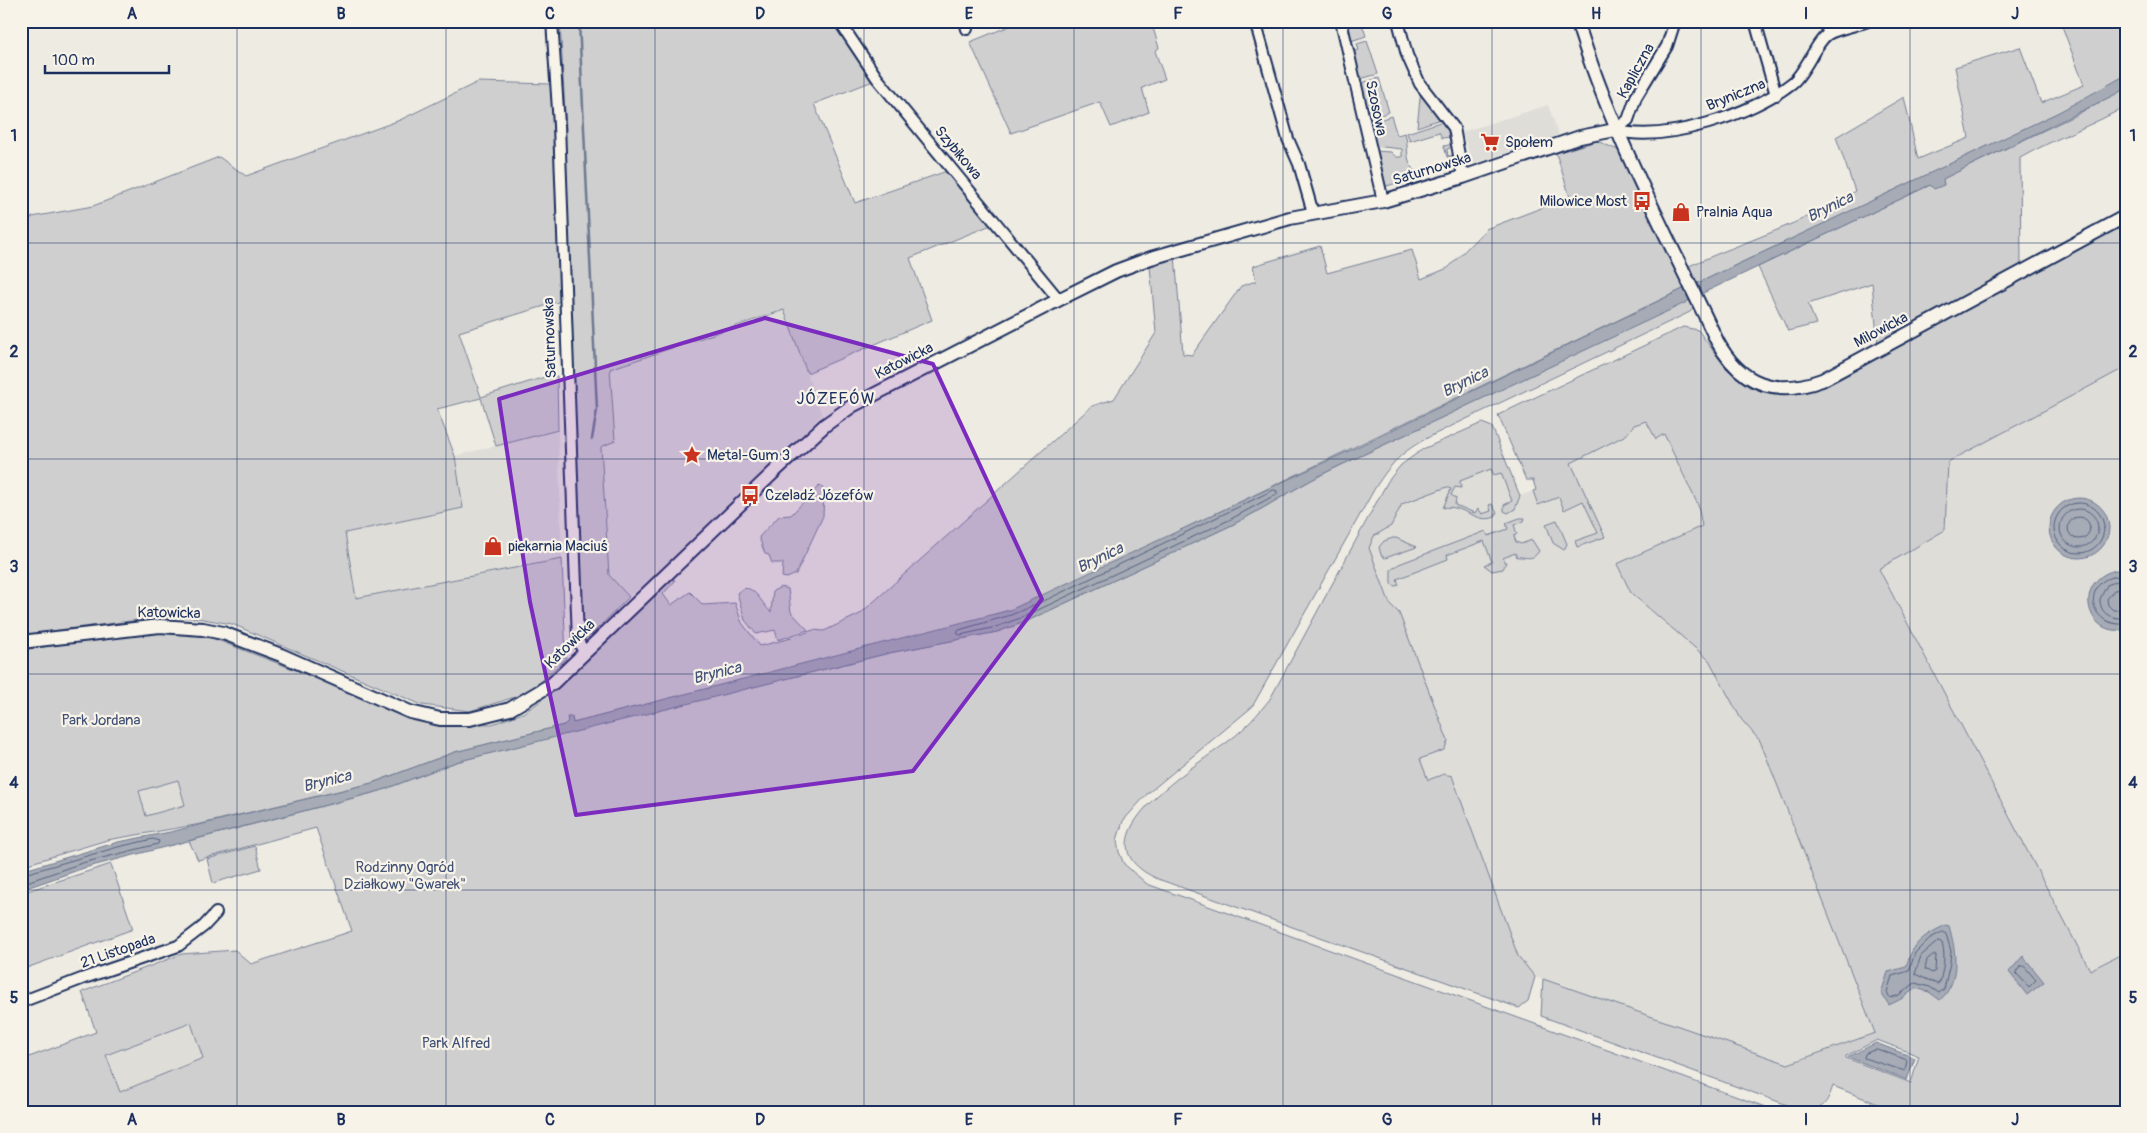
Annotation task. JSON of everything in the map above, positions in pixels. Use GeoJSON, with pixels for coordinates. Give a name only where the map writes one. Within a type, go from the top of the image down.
{"type":"FeatureCollection","features":[{"type":"Feature","properties":{"kind":"street","name":"Saturnowska"},"geometry":{"type":"LineString","coordinates":[[552,21],[559,125],[578,640],[584,653]]}},
{"type":"Feature","properties":{"kind":"street","name":"Szybikowa"},"geometry":{"type":"LineString","coordinates":[[840,21],[877,78],[1055,294],[1057,301]]}},
{"type":"Feature","properties":{"kind":"street"},"geometry":{"type":"LineString","coordinates":[[1255,21],[1288,139],[1302,171],[1313,213]]}},
{"type":"Feature","properties":{"kind":"street","name":"Szosowa"},"geometry":{"type":"LineString","coordinates":[[1341,21],[1383,201]]}},
{"type":"Feature","properties":{"kind":"street"},"geometry":{"type":"LineString","coordinates":[[1398,21],[1407,55],[1420,84],[1456,133],[1464,177]]}},
{"type":"Feature","properties":{"kind":"street","name":"Milowicka"},"geometry":{"type":"LineString","coordinates":[[1577,21],[1589,61],[1615,130],[1722,351],[1740,372],[1769,386],[1792,389],[1807,386],[1868,356],[2126,216]]}},
{"type":"Feature","properties":{"kind":"street","name":"Kapliczna"},"geometry":{"type":"LineString","coordinates":[[1615,130],[1628,120],[1636,97],[1667,46],[1676,21]]}},
{"type":"Feature","properties":{"kind":"street"},"geometry":{"type":"LineString","coordinates":[[1755,21],[1776,95]]}},
{"type":"Feature","properties":{"kind":"street"},"geometry":{"type":"LineString","coordinates":[[1826,21],[1828,34],[1868,21]]}},
{"type":"Feature","properties":{"kind":"street","name":"Bryniczna"},"geometry":{"type":"LineString","coordinates":[[1615,130],[1641,134],[1714,122],[1766,102],[1794,82],[1828,34]]}},
{"type":"Feature","properties":{"kind":"street","name":"Saturnowska"},"geometry":{"type":"LineString","coordinates":[[1057,301],[1116,271],[1166,253],[1313,213],[1383,201],[1464,177],[1580,137],[1615,130]]}},
{"type":"Feature","properties":{"kind":"street","name":"Katowicka"},"geometry":{"type":"LineString","coordinates":[[21,642],[160,626],[203,629],[222,633],[281,655],[425,717],[447,719],[488,716],[524,702],[552,684],[825,425],[852,406],[1057,301]]}},
{"type":"Feature","properties":{"kind":"street","name":"21 Listopada"},"geometry":{"type":"LineString","coordinates":[[21,1002],[178,946],[204,926],[216,913]]}},
{"type":"Feature","properties":{"kind":"highlighted area"},"geometry":{"type":"Polygon","coordinates":[[[765,318],[933,364],[1042,599],[913,771],[576,815],[530,602],[499,399],[765,318]]]}},
{"type":"Feature","properties":{"kind":"shaded area"},"geometry":{"type":"Polygon","coordinates":[[[1548,105],[1559,135],[1473,164],[1462,132],[1548,105]]]}},
{"type":"Feature","properties":{"kind":"shaded area","name":"Metal-Gum 3"},"geometry":{"type":"Polygon","coordinates":[[[784,310],[822,415],[656,575],[629,597],[609,575],[601,446],[615,441],[610,369],[784,310]]]}},
{"type":"Feature","properties":{"kind":"shaded area"},"geometry":{"type":"Polygon","coordinates":[[[2126,367],[2126,952],[2090,970],[1879,568],[1945,530],[1948,462],[2126,367]]]}},
{"type":"Feature","properties":{"kind":"shaded area"},"geometry":{"type":"Polygon","coordinates":[[[1646,421],[1664,434],[1698,505],[1702,526],[1618,565],[1631,593],[1709,660],[1741,719],[1760,741],[1875,1033],[1788,1064],[1523,973],[1427,786],[1361,548],[1385,501],[1499,458],[1515,498],[1536,490],[1533,480],[1626,435],[1634,425],[1646,421]]]}},
{"type":"Feature","properties":{"kind":"shaded area"},"geometry":{"type":"Polygon","coordinates":[[[558,430],[562,559],[356,598],[345,533],[462,508],[455,456],[558,430]]]}},
{"type":"Feature","properties":{"kind":"shaded area"},"geometry":{"type":"Polygon","coordinates":[[[178,780],[185,806],[146,816],[139,791],[178,780]]]}},
{"type":"Feature","properties":{"kind":"shaded area"},"geometry":{"type":"Polygon","coordinates":[[[191,1023],[204,1058],[120,1092],[106,1055],[191,1023]]]}},
{"type":"Feature","properties":{"kind":"green space"},"geometry":{"type":"Polygon","coordinates":[[[560,21],[835,21],[873,81],[814,104],[855,203],[947,171],[991,225],[910,258],[932,320],[807,373],[784,310],[610,369],[615,441],[601,447],[609,575],[629,597],[588,638],[585,638],[583,635],[561,301],[459,332],[481,397],[548,376],[557,376],[558,430],[496,446],[481,398],[437,409],[455,456],[463,508],[345,533],[356,598],[562,559],[566,659],[528,693],[470,711],[422,705],[232,624],[197,618],[162,617],[21,635],[21,232],[32,217],[93,206],[219,157],[246,176],[400,120],[478,82],[551,84],[554,131],[566,130],[560,21]]]}},
{"type":"Feature","properties":{"kind":"green space"},"geometry":{"type":"Polygon","coordinates":[[[1022,21],[1151,21],[1159,48],[1155,51],[1165,79],[1142,88],[1149,112],[1111,127],[1100,102],[1011,133],[970,42],[1022,21]]]}},
{"type":"Feature","properties":{"kind":"green space"},"geometry":{"type":"Polygon","coordinates":[[[1346,21],[1361,21],[1366,36],[1351,41],[1346,21]]]}},
{"type":"Feature","properties":{"kind":"green space"},"geometry":{"type":"Polygon","coordinates":[[[2064,21],[2126,21],[2126,75],[2079,103],[1696,284],[1689,266],[1794,223],[1855,191],[1836,137],[1904,97],[1918,159],[1969,138],[1955,67],[2020,47],[2041,103],[2084,85],[2062,26],[2064,21]]]}},
{"type":"Feature","properties":{"kind":"green space"},"geometry":{"type":"Polygon","coordinates":[[[1367,41],[1378,74],[1360,79],[1353,52],[1359,50],[1357,44],[1367,41]]]}},
{"type":"Feature","properties":{"kind":"green space"},"geometry":{"type":"Polygon","coordinates":[[[1379,78],[1389,112],[1372,118],[1371,112],[1368,112],[1361,83],[1379,78]]]}},
{"type":"Feature","properties":{"kind":"green space"},"geometry":{"type":"Polygon","coordinates":[[[2126,88],[2126,106],[2020,158],[2021,268],[1878,346],[1872,283],[1808,304],[1816,324],[1788,331],[1758,267],[1930,185],[1944,184],[1942,179],[2076,115],[2126,88]]]}},
{"type":"Feature","properties":{"kind":"green space"},"geometry":{"type":"Polygon","coordinates":[[[1421,89],[1444,118],[1417,127],[1421,89]]]}},
{"type":"Feature","properties":{"kind":"green space"},"geometry":{"type":"Polygon","coordinates":[[[1391,116],[1397,135],[1405,133],[1409,161],[1413,170],[1420,173],[1455,162],[1454,158],[1447,157],[1444,146],[1453,144],[1453,151],[1452,147],[1447,149],[1448,156],[1455,155],[1458,165],[1380,188],[1375,151],[1391,152],[1396,157],[1402,157],[1402,149],[1374,146],[1371,123],[1391,116]]]}},
{"type":"Feature","properties":{"kind":"green space"},"geometry":{"type":"Polygon","coordinates":[[[1446,120],[1452,137],[1442,138],[1439,132],[1410,141],[1407,133],[1446,120]]]}},
{"type":"Feature","properties":{"kind":"green space","name":"Park Jordana"},"geometry":{"type":"Polygon","coordinates":[[[1597,141],[1618,150],[1685,288],[1046,595],[1010,610],[948,628],[573,723],[572,717],[568,718],[564,725],[455,752],[372,783],[201,824],[107,840],[21,866],[21,650],[158,631],[204,635],[319,679],[452,723],[492,724],[523,713],[538,703],[672,576],[675,581],[663,594],[671,605],[690,592],[703,605],[735,603],[742,623],[760,646],[792,638],[813,630],[824,631],[860,614],[1092,406],[1114,399],[1156,333],[1150,266],[1175,255],[1183,354],[1192,355],[1241,286],[1256,281],[1253,266],[1320,246],[1327,273],[1412,250],[1421,279],[1448,268],[1486,229],[1570,197],[1556,153],[1597,141]],[[178,780],[139,791],[146,816],[185,805],[178,780]]]}},
{"type":"Feature","properties":{"kind":"green space"},"geometry":{"type":"Polygon","coordinates":[[[2126,222],[2126,367],[1948,462],[1945,530],[1879,569],[2090,970],[2126,952],[2126,1112],[1898,1112],[1833,1086],[1824,1104],[1816,1110],[1804,1111],[1541,1016],[1543,979],[1788,1064],[1875,1033],[1760,741],[1741,719],[1709,660],[1631,593],[1617,564],[1702,526],[1698,505],[1664,434],[1656,439],[1646,421],[1634,425],[1626,435],[1571,463],[1605,537],[1577,547],[1575,541],[1598,533],[1583,501],[1564,510],[1559,497],[1538,505],[1533,491],[1536,490],[1533,480],[1526,480],[1498,415],[1683,327],[1698,330],[1726,368],[1749,387],[1774,394],[1804,393],[1838,380],[2126,222]],[[1877,1040],[1846,1056],[1846,1058],[1911,1083],[1919,1056],[1877,1040]]]}},
{"type":"Feature","properties":{"kind":"green space"},"geometry":{"type":"Polygon","coordinates":[[[1691,299],[1694,308],[1690,312],[1435,434],[1400,456],[1375,488],[1252,707],[1147,794],[1123,821],[1117,840],[1124,864],[1147,884],[1779,1112],[21,1112],[21,1060],[96,1032],[82,992],[182,954],[235,950],[251,964],[352,931],[316,828],[198,860],[189,841],[380,791],[456,762],[540,740],[889,653],[997,632],[1025,622],[1232,525],[1335,468],[1691,299]],[[191,1023],[106,1055],[120,1092],[203,1058],[191,1023]]]}},
{"type":"Feature","properties":{"kind":"green space"},"geometry":{"type":"Polygon","coordinates":[[[1482,423],[1492,427],[1520,496],[1515,509],[1508,513],[1504,511],[1504,505],[1512,501],[1501,473],[1494,475],[1491,469],[1460,481],[1461,488],[1455,487],[1451,495],[1456,498],[1455,505],[1475,513],[1478,508],[1482,514],[1491,511],[1489,505],[1492,504],[1497,513],[1495,517],[1482,518],[1457,508],[1443,508],[1451,489],[1447,487],[1402,504],[1391,526],[1374,536],[1369,548],[1390,604],[1399,613],[1448,741],[1444,750],[1420,759],[1428,780],[1444,774],[1452,776],[1518,956],[1535,977],[1528,1001],[1519,1008],[1158,879],[1134,863],[1127,844],[1133,825],[1148,805],[1169,785],[1236,735],[1252,721],[1270,699],[1388,481],[1401,465],[1423,449],[1482,423]]]}},
{"type":"Feature","properties":{"kind":"green space"},"geometry":{"type":"Polygon","coordinates":[[[820,485],[824,490],[823,516],[796,574],[787,578],[782,577],[783,563],[772,563],[769,555],[765,554],[759,537],[779,516],[791,515],[820,485]]]}},
{"type":"Feature","properties":{"kind":"green space"},"geometry":{"type":"Polygon","coordinates":[[[1525,518],[1524,521],[1514,525],[1517,534],[1514,536],[1516,542],[1521,544],[1532,540],[1539,551],[1534,556],[1529,558],[1517,557],[1515,553],[1503,558],[1506,563],[1503,569],[1492,571],[1484,565],[1492,562],[1484,541],[1447,555],[1448,559],[1397,579],[1399,585],[1391,584],[1391,570],[1399,564],[1486,531],[1488,536],[1508,529],[1506,523],[1525,518]]]}},
{"type":"Feature","properties":{"kind":"green space"},"geometry":{"type":"Polygon","coordinates":[[[1557,520],[1567,544],[1564,550],[1553,543],[1546,524],[1557,520]]]}},
{"type":"Feature","properties":{"kind":"green space"},"geometry":{"type":"Polygon","coordinates":[[[1393,538],[1417,547],[1385,558],[1381,555],[1379,547],[1384,541],[1393,538]]]}},
{"type":"Feature","properties":{"kind":"green space"},"geometry":{"type":"Polygon","coordinates":[[[781,587],[788,589],[791,612],[808,630],[778,640],[775,630],[756,634],[745,620],[737,593],[742,589],[752,590],[771,612],[773,591],[781,587]]]}},
{"type":"Feature","properties":{"kind":"green space"},"geometry":{"type":"Polygon","coordinates":[[[255,846],[261,869],[213,883],[207,859],[255,846]]]}},
{"type":"Feature","properties":{"kind":"green space"},"geometry":{"type":"Polygon","coordinates":[[[111,864],[133,929],[21,970],[21,893],[111,864]]]}},
{"type":"Feature","properties":{"kind":"water"},"geometry":{"type":"Polygon","coordinates":[[[2126,75],[2126,88],[1943,179],[1944,185],[1934,189],[1930,185],[1701,294],[1696,284],[2059,112],[2126,75]]]}},
{"type":"Feature","properties":{"kind":"water"},"geometry":{"type":"Polygon","coordinates":[[[1685,288],[1691,299],[1685,303],[1335,468],[1232,525],[1025,622],[997,632],[889,653],[456,762],[380,791],[84,868],[21,890],[21,871],[118,842],[170,832],[372,783],[455,752],[564,725],[568,721],[567,717],[572,717],[573,723],[1010,610],[1355,448],[1685,288]]]}},
{"type":"Feature","properties":{"kind":"water"},"geometry":{"type":"Polygon","coordinates":[[[2079,498],[2096,503],[2104,511],[2109,528],[2104,545],[2096,553],[2079,558],[2062,553],[2054,545],[2049,528],[2054,511],[2062,503],[2079,498]]]}},
{"type":"Feature","properties":{"kind":"water"},"geometry":{"type":"Polygon","coordinates":[[[2116,570],[2126,571],[2126,629],[2113,630],[2102,626],[2094,618],[2089,596],[2093,585],[2102,576],[2116,570]]]}},
{"type":"Feature","properties":{"kind":"water"},"geometry":{"type":"Polygon","coordinates":[[[1946,925],[1949,926],[1955,955],[1954,975],[1947,992],[1940,1000],[1929,992],[1916,988],[1889,1005],[1881,993],[1888,972],[1906,967],[1912,951],[1920,941],[1946,925]]]}},
{"type":"Feature","properties":{"kind":"water"},"geometry":{"type":"Polygon","coordinates":[[[2023,956],[2044,982],[2027,995],[2009,972],[2023,956]]]}},
{"type":"Feature","properties":{"kind":"water"},"geometry":{"type":"Polygon","coordinates":[[[1876,1043],[1915,1058],[1907,1080],[1848,1057],[1876,1043]]]}},
{"type":"Feature","properties":{"kind":"waterway"},"geometry":{"type":"LineString","coordinates":[[579,21],[597,410],[592,439]]}},
{"type":"Feature","properties":{"kind":"place","name":"Społem"},"geometry":{"type":"Point","coordinates":[1490,142]}},
{"type":"Feature","properties":{"kind":"place","name":"Milowice Most"},"geometry":{"type":"Point","coordinates":[1642,201]}},
{"type":"Feature","properties":{"kind":"place","name":"Pralnia Aqua"},"geometry":{"type":"Point","coordinates":[1681,212]}},
{"type":"Feature","properties":{"kind":"place","name":"Metal-Gum 3"},"geometry":{"type":"Point","coordinates":[692,455]}},
{"type":"Feature","properties":{"kind":"place","name":"Czeladź Józefów"},"geometry":{"type":"Point","coordinates":[750,495]}},
{"type":"Feature","properties":{"kind":"place","name":"piekarnia Maciuś"},"geometry":{"type":"Point","coordinates":[493,546]}},
{"type":"Feature","properties":{"kind":"district","name":"JÓZEFÓW"},"geometry":{"type":"Point","coordinates":[836,399]}},
{"type":"Feature","properties":{"kind":"water label","name":"Brynica"},"geometry":{"type":"Point","coordinates":[1830,207]}},
{"type":"Feature","properties":{"kind":"water label","name":"Brynica"},"geometry":{"type":"Point","coordinates":[1465,382]}},
{"type":"Feature","properties":{"kind":"water label","name":"Brynica"},"geometry":{"type":"Point","coordinates":[1100,558]}},
{"type":"Feature","properties":{"kind":"water label","name":"Brynica"},"geometry":{"type":"Point","coordinates":[717,673]}},
{"type":"Feature","properties":{"kind":"water label","name":"Brynica"},"geometry":{"type":"Point","coordinates":[327,781]}},
{"type":"Feature","properties":{"kind":"park label","name":"Rodzinny Ogród Działkowy \"Gwarek\""},"geometry":{"type":"Point","coordinates":[405,876]}},
{"type":"Feature","properties":{"kind":"park label","name":"Park Alfred"},"geometry":{"type":"Point","coordinates":[456,1043]}}]}
